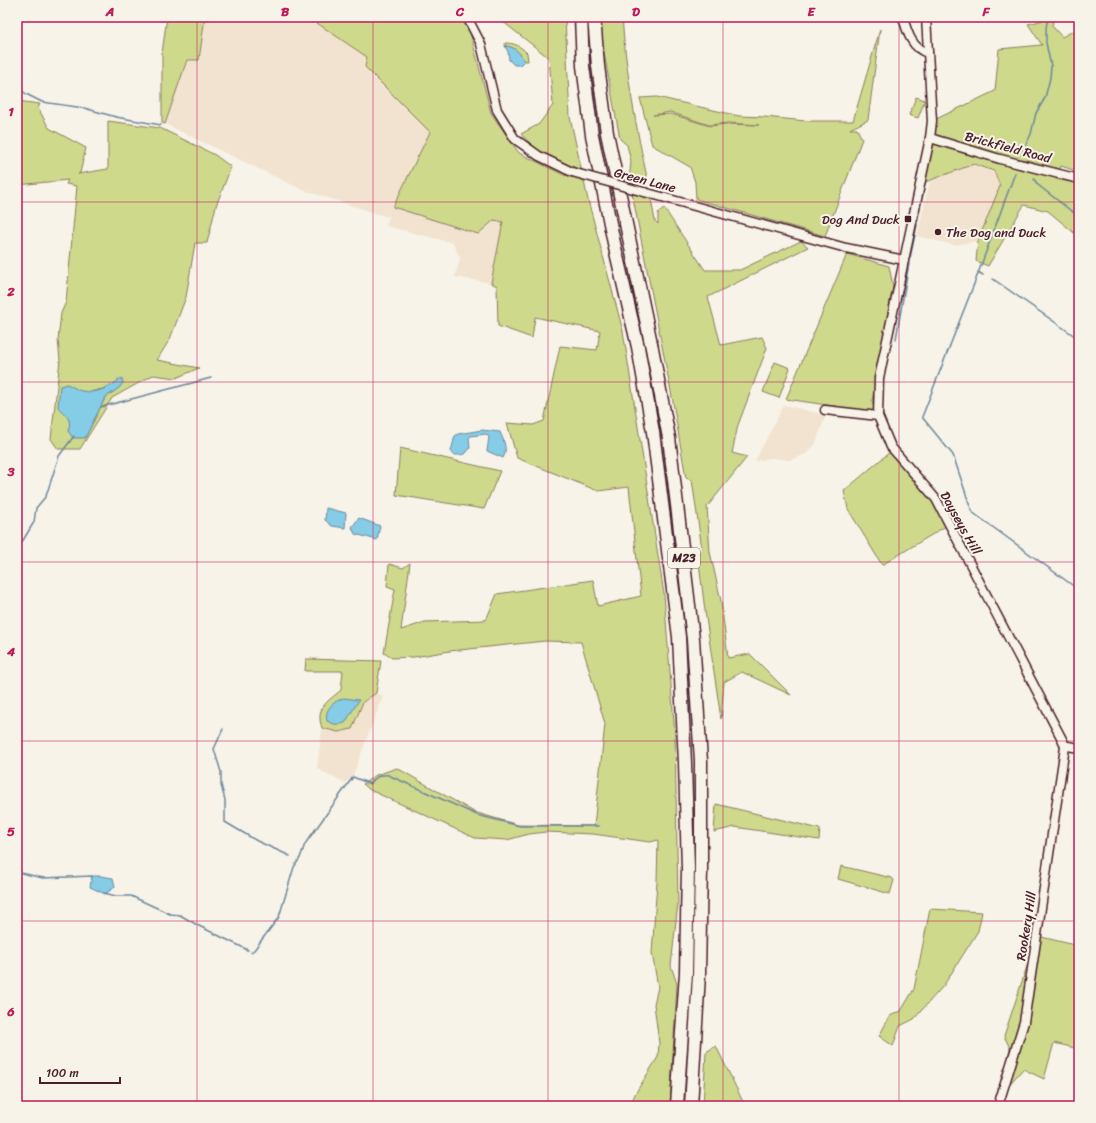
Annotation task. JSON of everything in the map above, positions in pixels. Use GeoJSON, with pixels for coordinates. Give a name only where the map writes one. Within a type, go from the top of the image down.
{"type":"FeatureCollection","features":[{"type":"Feature","properties":{"kind":"highway","name":"M23"},"geometry":{"type":"LineString","coordinates":[[581,17],[583,66],[592,135],[615,248],[638,347],[653,432],[678,637],[685,763],[688,868],[686,973],[677,1106]]}},
{"type":"Feature","properties":{"kind":"highway","name":"M23"},"geometry":{"type":"LineString","coordinates":[[594,17],[606,133],[652,348],[669,438],[693,639],[701,761],[701,868],[699,975],[691,1106]]}},
{"type":"Feature","properties":{"kind":"street","name":"Green Lane"},"geometry":{"type":"LineString","coordinates":[[467,17],[481,44],[497,110],[515,139],[539,156],[572,172],[838,246],[904,260]]}},
{"type":"Feature","properties":{"kind":"street"},"geometry":{"type":"LineString","coordinates":[[903,17],[906,32],[914,44],[919,49],[928,52]]}},
{"type":"Feature","properties":{"kind":"street","name":"Dayseys Hill"},"geometry":{"type":"LineString","coordinates":[[926,17],[932,121],[930,138],[878,378],[878,416],[891,447],[936,500],[1065,747]]}},
{"type":"Feature","properties":{"kind":"street","name":"Brickfield Road"},"geometry":{"type":"LineString","coordinates":[[930,138],[1079,179]]}},
{"type":"Feature","properties":{"kind":"street"},"geometry":{"type":"LineString","coordinates":[[825,410],[878,416]]}},
{"type":"Feature","properties":{"kind":"street"},"geometry":{"type":"LineString","coordinates":[[1065,747],[1068,746],[1079,748]]}},
{"type":"Feature","properties":{"kind":"street","name":"Rookery Hill"},"geometry":{"type":"LineString","coordinates":[[998,1106],[1024,1022],[1065,747]]}},
{"type":"Feature","properties":{"kind":"shaded area"},"geometry":{"type":"Polygon","coordinates":[[[205,17],[304,17],[314,21],[367,57],[365,67],[430,132],[494,220],[503,222],[491,283],[455,277],[460,258],[453,243],[386,226],[390,214],[388,217],[303,190],[165,124],[187,60],[199,60],[205,17]]]}},
{"type":"Feature","properties":{"kind":"shaded area"},"geometry":{"type":"Polygon","coordinates":[[[974,164],[994,171],[1000,186],[978,241],[954,245],[917,236],[930,181],[974,164]]]}},
{"type":"Feature","properties":{"kind":"shaded area"},"geometry":{"type":"Polygon","coordinates":[[[784,405],[826,415],[815,445],[806,454],[789,460],[771,458],[755,461],[784,405]]]}},
{"type":"Feature","properties":{"kind":"shaded area"},"geometry":{"type":"Polygon","coordinates":[[[376,693],[383,696],[353,775],[346,783],[317,769],[322,728],[338,732],[351,729],[363,702],[376,693]]]}},
{"type":"Feature","properties":{"kind":"green space"},"geometry":{"type":"Polygon","coordinates":[[[167,17],[205,17],[199,60],[187,60],[165,124],[162,123],[162,53],[167,17]]]}},
{"type":"Feature","properties":{"kind":"green space"},"geometry":{"type":"Polygon","coordinates":[[[304,17],[460,17],[470,32],[491,113],[519,153],[566,176],[565,165],[541,152],[521,134],[539,124],[553,105],[549,58],[497,17],[565,17],[570,117],[588,200],[623,331],[664,594],[675,736],[678,903],[671,966],[677,984],[670,1106],[630,1106],[635,1094],[658,1057],[659,1043],[654,1004],[658,987],[652,953],[657,882],[658,840],[650,842],[593,834],[546,832],[529,834],[507,840],[475,838],[370,790],[363,784],[376,775],[397,768],[474,812],[518,825],[594,826],[605,724],[581,642],[545,641],[450,651],[414,657],[392,658],[384,653],[395,589],[387,586],[389,564],[403,568],[410,563],[401,630],[425,622],[486,620],[497,594],[593,580],[598,606],[641,596],[629,487],[598,491],[517,458],[507,423],[533,425],[544,421],[560,346],[597,350],[600,331],[535,317],[532,338],[498,326],[497,286],[491,283],[503,222],[494,220],[478,234],[393,207],[430,132],[365,67],[367,57],[314,21],[304,17]]]}},
{"type":"Feature","properties":{"kind":"green space"},"geometry":{"type":"Polygon","coordinates":[[[601,17],[622,17],[632,100],[648,182],[629,181],[631,161],[627,145],[620,139],[601,37],[601,17]]]}},
{"type":"Feature","properties":{"kind":"green space"},"geometry":{"type":"Polygon","coordinates":[[[1043,17],[1054,17],[1052,26],[1062,37],[1079,28],[1079,172],[1061,166],[1056,179],[1079,184],[1079,237],[1048,211],[1024,205],[988,266],[976,261],[978,241],[1000,186],[994,171],[974,164],[920,184],[932,121],[995,91],[999,49],[1042,45],[1028,24],[1044,20],[1043,17]]]}},
{"type":"Feature","properties":{"kind":"green space"},"geometry":{"type":"Polygon","coordinates":[[[880,29],[868,120],[850,129],[857,129],[862,139],[825,236],[696,199],[695,182],[690,167],[652,145],[640,98],[657,97],[739,116],[806,121],[853,121],[880,29]],[[670,112],[653,115],[671,114],[710,126],[725,124],[759,125],[728,123],[709,125],[670,112]]]}},
{"type":"Feature","properties":{"kind":"green space"},"geometry":{"type":"Polygon","coordinates":[[[505,43],[515,44],[522,48],[527,53],[528,61],[524,61],[521,56],[511,47],[505,46],[505,43]]]}},
{"type":"Feature","properties":{"kind":"green space"},"geometry":{"type":"Polygon","coordinates":[[[916,97],[925,100],[918,118],[909,115],[916,97]]]}},
{"type":"Feature","properties":{"kind":"green space"},"geometry":{"type":"Polygon","coordinates":[[[17,101],[40,104],[38,108],[49,128],[86,148],[80,173],[78,174],[108,169],[108,121],[160,128],[215,155],[231,167],[216,206],[207,243],[195,243],[186,297],[170,339],[157,360],[199,368],[176,378],[153,375],[112,398],[80,449],[58,449],[51,439],[60,360],[58,340],[61,313],[66,302],[77,186],[66,184],[68,180],[17,185],[17,101]],[[120,379],[110,387],[90,392],[66,415],[70,423],[68,431],[85,438],[105,398],[120,387],[120,379]]]}},
{"type":"Feature","properties":{"kind":"green space"},"geometry":{"type":"Polygon","coordinates":[[[632,193],[651,199],[655,221],[658,224],[658,213],[664,208],[705,270],[740,270],[801,241],[808,247],[708,297],[721,345],[762,337],[767,348],[738,425],[732,453],[747,457],[707,507],[710,552],[721,601],[728,658],[750,654],[791,695],[742,672],[724,682],[721,719],[698,555],[702,549],[692,480],[686,478],[673,402],[632,193]]]}},
{"type":"Feature","properties":{"kind":"green space"},"geometry":{"type":"Polygon","coordinates":[[[847,254],[889,266],[893,286],[872,401],[875,412],[786,399],[847,254]]]}},
{"type":"Feature","properties":{"kind":"green space"},"geometry":{"type":"Polygon","coordinates":[[[775,362],[790,368],[779,398],[763,392],[775,362]]]}},
{"type":"Feature","properties":{"kind":"green space"},"geometry":{"type":"Polygon","coordinates":[[[400,448],[500,471],[484,509],[396,495],[400,448]]]}},
{"type":"Feature","properties":{"kind":"green space"},"geometry":{"type":"Polygon","coordinates":[[[891,451],[933,501],[946,526],[882,565],[848,509],[844,491],[891,451]]]}},
{"type":"Feature","properties":{"kind":"green space"},"geometry":{"type":"Polygon","coordinates":[[[306,659],[381,661],[376,693],[363,702],[352,729],[338,732],[322,728],[320,721],[321,710],[327,702],[341,690],[343,671],[305,671],[306,659]]]}},
{"type":"Feature","properties":{"kind":"green space"},"geometry":{"type":"Polygon","coordinates":[[[716,804],[820,829],[819,840],[735,827],[714,832],[716,804]]]}},
{"type":"Feature","properties":{"kind":"green space"},"geometry":{"type":"Polygon","coordinates":[[[841,866],[892,878],[894,880],[890,894],[838,879],[841,866]]]}},
{"type":"Feature","properties":{"kind":"green space"},"geometry":{"type":"Polygon","coordinates":[[[930,909],[982,912],[978,931],[944,985],[914,1019],[900,1026],[893,1046],[879,1036],[890,1016],[901,1011],[914,989],[930,909]]]}},
{"type":"Feature","properties":{"kind":"green space"},"geometry":{"type":"Polygon","coordinates":[[[1037,936],[1079,946],[1079,1049],[1054,1043],[1044,1079],[1023,1069],[1006,1088],[1002,1089],[1010,1048],[1004,1036],[1037,936]]]}},
{"type":"Feature","properties":{"kind":"green space"},"geometry":{"type":"Polygon","coordinates":[[[716,1046],[745,1106],[703,1106],[706,1052],[716,1046]]]}},
{"type":"Feature","properties":{"kind":"water"},"geometry":{"type":"Polygon","coordinates":[[[505,46],[511,47],[521,55],[524,61],[520,65],[514,65],[509,60],[508,52],[505,46]]]}},
{"type":"Feature","properties":{"kind":"water"},"geometry":{"type":"Polygon","coordinates":[[[122,379],[123,383],[105,398],[85,438],[73,438],[68,431],[70,423],[69,420],[58,407],[60,386],[67,384],[80,390],[93,392],[107,388],[122,379]]]}},
{"type":"Feature","properties":{"kind":"water"},"geometry":{"type":"Polygon","coordinates":[[[482,430],[500,432],[505,449],[503,458],[487,451],[489,437],[486,434],[471,436],[469,438],[470,448],[467,452],[464,454],[454,455],[451,451],[455,436],[458,434],[482,430]]]}},
{"type":"Feature","properties":{"kind":"water"},"geometry":{"type":"Polygon","coordinates":[[[326,508],[346,513],[345,528],[332,526],[325,520],[326,508]]]}},
{"type":"Feature","properties":{"kind":"water"},"geometry":{"type":"Polygon","coordinates":[[[359,518],[380,526],[377,540],[355,534],[352,527],[359,518]]]}},
{"type":"Feature","properties":{"kind":"water"},"geometry":{"type":"Polygon","coordinates":[[[344,698],[359,700],[345,723],[336,724],[327,721],[326,717],[328,709],[333,703],[344,698]]]}},
{"type":"Feature","properties":{"kind":"water"},"geometry":{"type":"Polygon","coordinates":[[[92,876],[113,878],[115,887],[105,894],[90,887],[92,876]]]}},
{"type":"Feature","properties":{"kind":"waterway"},"geometry":{"type":"LineString","coordinates":[[1023,151],[1031,134],[1036,113],[1045,98],[1050,78],[1051,66],[1046,43],[1048,17]]}},
{"type":"Feature","properties":{"kind":"waterway"},"geometry":{"type":"LineString","coordinates":[[17,86],[26,94],[42,102],[84,108],[116,117],[161,125]]}},
{"type":"Feature","properties":{"kind":"waterway"},"geometry":{"type":"LineString","coordinates":[[1015,173],[976,279],[922,417],[953,455],[972,512],[1079,590]]}},
{"type":"Feature","properties":{"kind":"waterway"},"geometry":{"type":"LineString","coordinates":[[1034,179],[1038,185],[1079,217]]}},
{"type":"Feature","properties":{"kind":"waterway"},"geometry":{"type":"LineString","coordinates":[[910,258],[917,225]]}},
{"type":"Feature","properties":{"kind":"waterway"},"geometry":{"type":"LineString","coordinates":[[896,339],[909,263]]}},
{"type":"Feature","properties":{"kind":"waterway"},"geometry":{"type":"LineString","coordinates":[[978,272],[983,275]]}},
{"type":"Feature","properties":{"kind":"waterway"},"geometry":{"type":"LineString","coordinates":[[993,279],[1079,339]]}},
{"type":"Feature","properties":{"kind":"waterway"},"geometry":{"type":"LineString","coordinates":[[101,407],[211,378]]}},
{"type":"Feature","properties":{"kind":"waterway"},"geometry":{"type":"LineString","coordinates":[[17,552],[34,522],[36,508],[46,496],[59,456],[74,436]]}},
{"type":"Feature","properties":{"kind":"waterway"},"geometry":{"type":"LineString","coordinates":[[223,729],[214,749],[221,772],[221,785],[225,800],[225,822],[257,841],[290,856]]}},
{"type":"Feature","properties":{"kind":"waterway"},"geometry":{"type":"LineString","coordinates":[[251,952],[279,917],[294,867],[300,858],[305,844],[353,777],[370,784],[378,776],[388,775],[477,815],[520,826],[599,826]]}},
{"type":"Feature","properties":{"kind":"waterway"},"geometry":{"type":"LineString","coordinates":[[17,872],[43,878],[92,877]]}},
{"type":"Feature","properties":{"kind":"waterway"},"geometry":{"type":"LineString","coordinates":[[104,893],[116,896],[131,896],[170,914],[180,915],[248,950],[246,950]]}},
{"type":"Feature","properties":{"kind":"place","name":"Dog And Duck"},"geometry":{"type":"Point","coordinates":[908,219]}},
{"type":"Feature","properties":{"kind":"place","name":"The Dog and Duck"},"geometry":{"type":"Point","coordinates":[938,232]}}]}
